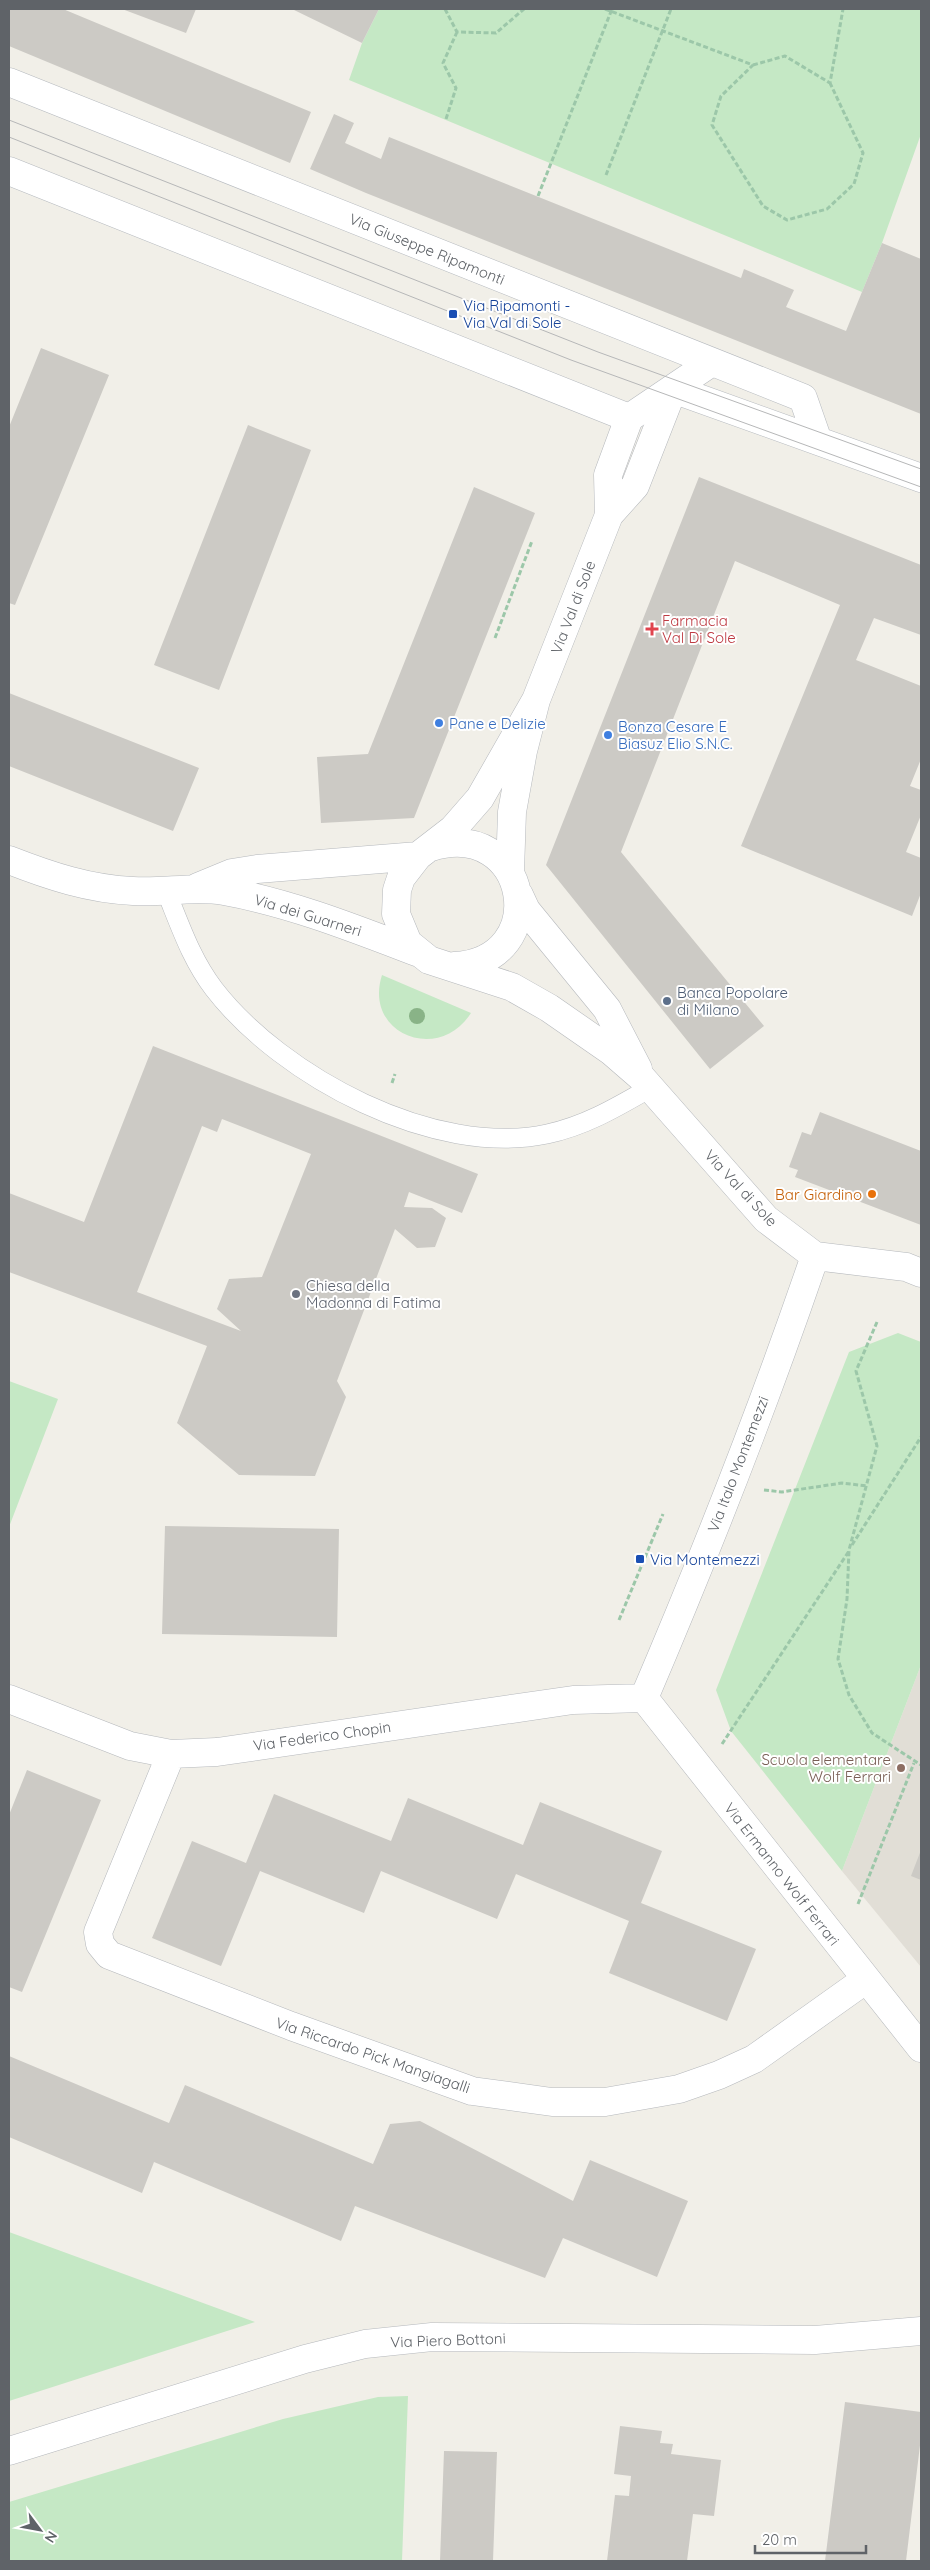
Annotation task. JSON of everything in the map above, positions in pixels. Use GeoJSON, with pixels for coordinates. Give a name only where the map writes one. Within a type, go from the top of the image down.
{"type":"FeatureCollection","features":[{"type":"Feature","properties":{"kind":"street","name":"Via Giuseppe Ripamonti"},"geometry":{"type":"LineString","coordinates":[[9,82],[803,398],[818,441]]}},
{"type":"Feature","properties":{"kind":"street"},"geometry":{"type":"LineString","coordinates":[[9,171],[629,418],[712,362]]}},
{"type":"Feature","properties":{"kind":"street"},"geometry":{"type":"LineString","coordinates":[[658,340],[673,389]]}},
{"type":"Feature","properties":{"kind":"street"},"geometry":{"type":"LineString","coordinates":[[673,389],[921,478]]}},
{"type":"Feature","properties":{"kind":"street","name":"Via Val di Sole"},"geometry":{"type":"LineString","coordinates":[[536,700],[480,798],[453,829],[425,852],[401,878],[395,903],[396,914],[403,934],[419,953],[440,964],[469,966],[484,961],[507,942],[515,926],[519,910],[514,883],[512,812],[523,751],[536,700],[609,515],[636,486],[673,389]]}},
{"type":"Feature","properties":{"kind":"street","name":"Via Val di Sole"},"geometry":{"type":"LineString","coordinates":[[609,515],[608,475],[629,418]]}},
{"type":"Feature","properties":{"kind":"street","name":"Via Val di Sole"},"geometry":{"type":"LineString","coordinates":[[425,852],[457,842],[479,846],[500,859],[514,883],[526,910],[607,1009],[646,1082]]}},
{"type":"Feature","properties":{"kind":"street","name":"Via dei Guarneri"},"geometry":{"type":"LineString","coordinates":[[194,888],[232,874],[257,869],[425,852]]}},
{"type":"Feature","properties":{"kind":"street","name":"Via dei Guarneri"},"geometry":{"type":"LineString","coordinates":[[9,860],[81,885],[135,891],[166,891],[194,888],[257,898],[350,926],[419,953]]}},
{"type":"Feature","properties":{"kind":"street","name":"Via Val di Sole"},"geometry":{"type":"LineString","coordinates":[[454,966],[512,987],[549,1008],[611,1051],[646,1082],[766,1219],[815,1256]]}},
{"type":"Feature","properties":{"kind":"street"},"geometry":{"type":"LineString","coordinates":[[815,1256],[906,1267],[921,1273]]}},
{"type":"Feature","properties":{"kind":"street","name":"Via Italo Montemezzi"},"geometry":{"type":"LineString","coordinates":[[644,1698],[791,1328],[815,1256]]}},
{"type":"Feature","properties":{"kind":"street","name":"Via Federico Chopin"},"geometry":{"type":"LineString","coordinates":[[9,1699],[130,1746],[171,1754],[216,1752],[573,1700],[644,1698]]}},
{"type":"Feature","properties":{"kind":"street","name":"Via Ermanno Wolf Ferrari"},"geometry":{"type":"LineString","coordinates":[[644,1698],[921,2048]]}},
{"type":"Feature","properties":{"kind":"street","name":"Via Riccardo Pick Mangiagalli"},"geometry":{"type":"LineString","coordinates":[[171,1754],[98,1932],[100,1944],[109,1955],[291,2026],[472,2090],[552,2102],[605,2102],[679,2089],[719,2076],[754,2059],[866,1980]]}},
{"type":"Feature","properties":{"kind":"street","name":"Via Piero Bottoni"},"geometry":{"type":"LineString","coordinates":[[9,2451],[304,2358],[365,2344],[432,2337],[815,2340],[915,2328]]}},
{"type":"Feature","properties":{"kind":"lane"},"geometry":{"type":"LineString","coordinates":[[166,891],[197,964],[236,1015],[285,1058],[342,1093],[381,1110],[436,1128],[466,1135],[496,1139],[522,1138],[566,1130],[587,1122],[646,1082]]}},
{"type":"Feature","properties":{"kind":"path"},"geometry":{"type":"LineString","coordinates":[[445,9],[457,32]]}},
{"type":"Feature","properties":{"kind":"path"},"geometry":{"type":"LineString","coordinates":[[457,32],[496,33],[524,9]]}},
{"type":"Feature","properties":{"kind":"path"},"geometry":{"type":"LineString","coordinates":[[605,9],[753,65]]}},
{"type":"Feature","properties":{"kind":"path"},"geometry":{"type":"LineString","coordinates":[[606,175],[671,9]]}},
{"type":"Feature","properties":{"kind":"path"},"geometry":{"type":"LineString","coordinates":[[830,83],[843,9]]}},
{"type":"Feature","properties":{"kind":"path"},"geometry":{"type":"LineString","coordinates":[[538,196],[611,10]]}},
{"type":"Feature","properties":{"kind":"path"},"geometry":{"type":"LineString","coordinates":[[446,119],[456,88],[443,63],[457,32]]}},
{"type":"Feature","properties":{"kind":"path"},"geometry":{"type":"LineString","coordinates":[[785,56],[830,83],[863,153],[854,184],[827,209],[787,220],[763,206],[712,125],[721,96],[753,65],[785,56]]}},
{"type":"Feature","properties":{"kind":"path"},"geometry":{"type":"LineString","coordinates":[[495,638],[532,541]]}},
{"type":"Feature","properties":{"kind":"path"},"geometry":{"type":"LineString","coordinates":[[877,1322],[856,1371],[877,1446],[849,1550],[847,1599],[838,1659],[849,1695],[872,1732],[914,1763],[921,1765]]}},
{"type":"Feature","properties":{"kind":"path"},"geometry":{"type":"LineString","coordinates":[[703,1774],[921,1437]]}},
{"type":"Feature","properties":{"kind":"path"},"geometry":{"type":"LineString","coordinates":[[729,1486],[782,1492],[842,1483],[867,1486]]}},
{"type":"Feature","properties":{"kind":"path"},"geometry":{"type":"LineString","coordinates":[[619,1620],[663,1514]]}},
{"type":"Feature","properties":{"kind":"path"},"geometry":{"type":"LineString","coordinates":[[858,1904],[914,1763]]}},
{"type":"Feature","properties":{"kind":"shaded area","name":"Scuola elementare Wolf Ferrari"},"geometry":{"type":"Polygon","coordinates":[[[921,1665],[921,1967],[842,1871],[921,1665]]]}},
{"type":"Feature","properties":{"kind":"green space"},"geometry":{"type":"Polygon","coordinates":[[[379,9],[921,9],[921,134],[882,243],[862,292],[349,80],[362,43],[379,9]]]}},
{"type":"Feature","properties":{"kind":"green space"},"geometry":{"type":"Polygon","coordinates":[[[382,975],[471,1013],[457,1028],[441,1037],[424,1039],[407,1035],[393,1026],[383,1013],[379,996],[382,975]]]}},
{"type":"Feature","properties":{"kind":"green space"},"geometry":{"type":"Polygon","coordinates":[[[898,1333],[921,1342],[921,1665],[842,1871],[731,1731],[716,1690],[849,1352],[898,1333]]]}},
{"type":"Feature","properties":{"kind":"green space"},"geometry":{"type":"Polygon","coordinates":[[[9,1381],[58,1399],[9,1527],[9,1381]]]}},
{"type":"Feature","properties":{"kind":"green space"},"geometry":{"type":"Polygon","coordinates":[[[9,2232],[255,2322],[9,2401],[9,2232]]]}},
{"type":"Feature","properties":{"kind":"green space"},"geometry":{"type":"Polygon","coordinates":[[[408,2396],[402,2561],[9,2561],[9,2502],[283,2419],[378,2397],[408,2396]]]}},
{"type":"Feature","properties":{"kind":"building"},"geometry":{"type":"Polygon","coordinates":[[[9,9],[63,9],[311,112],[290,163],[9,46],[9,9]]]}},
{"type":"Feature","properties":{"kind":"building"},"geometry":{"type":"Polygon","coordinates":[[[122,9],[196,9],[186,33],[122,9]]]}},
{"type":"Feature","properties":{"kind":"building"},"geometry":{"type":"Polygon","coordinates":[[[292,9],[379,9],[362,43],[292,9]]]}},
{"type":"Feature","properties":{"kind":"building"},"geometry":{"type":"Polygon","coordinates":[[[334,114],[354,123],[345,143],[381,159],[389,137],[741,278],[744,269],[794,290],[786,307],[846,331],[882,243],[921,259],[921,414],[310,169],[334,114]]]}},
{"type":"Feature","properties":{"kind":"building"},"geometry":{"type":"Polygon","coordinates":[[[41,348],[109,375],[15,605],[9,603],[9,427],[41,348]]]}},
{"type":"Feature","properties":{"kind":"building"},"geometry":{"type":"Polygon","coordinates":[[[248,425],[311,450],[219,690],[154,665],[248,425]]]}},
{"type":"Feature","properties":{"kind":"building"},"geometry":{"type":"Polygon","coordinates":[[[699,477],[921,565],[921,635],[874,618],[856,660],[921,686],[921,759],[910,786],[921,790],[921,815],[906,852],[921,858],[921,893],[912,916],[741,846],[840,605],[735,561],[621,852],[764,1026],[710,1069],[546,865],[699,477]]]}},
{"type":"Feature","properties":{"kind":"building"},"geometry":{"type":"Polygon","coordinates":[[[474,487],[535,513],[414,818],[321,823],[317,757],[368,754],[474,487]]]}},
{"type":"Feature","properties":{"kind":"building"},"geometry":{"type":"Polygon","coordinates":[[[9,693],[199,768],[173,831],[9,766],[9,693]]]}},
{"type":"Feature","properties":{"kind":"building"},"geometry":{"type":"Polygon","coordinates":[[[153,1046],[478,1174],[462,1213],[409,1192],[404,1207],[432,1208],[446,1218],[435,1247],[417,1248],[395,1229],[337,1381],[346,1397],[315,1476],[239,1475],[177,1423],[207,1346],[9,1272],[9,1193],[84,1222],[153,1046]],[[222,1119],[217,1132],[202,1126],[137,1292],[241,1331],[217,1309],[229,1279],[262,1277],[311,1154],[222,1119]]]}},
{"type":"Feature","properties":{"kind":"building"},"geometry":{"type":"Polygon","coordinates":[[[820,1112],[921,1151],[921,1225],[795,1177],[798,1170],[789,1167],[802,1132],[811,1135],[820,1112]]]}},
{"type":"Feature","properties":{"kind":"building"},"geometry":{"type":"Polygon","coordinates":[[[165,1526],[339,1529],[337,1637],[162,1634],[165,1526]]]}},
{"type":"Feature","properties":{"kind":"building"},"geometry":{"type":"Polygon","coordinates":[[[27,1770],[101,1800],[22,1992],[9,1987],[9,1815],[27,1770]]]}},
{"type":"Feature","properties":{"kind":"building"},"geometry":{"type":"Polygon","coordinates":[[[274,1794],[391,1841],[408,1798],[523,1845],[540,1802],[662,1851],[641,1903],[756,1949],[727,2021],[609,1973],[629,1921],[516,1874],[497,1919],[381,1871],[364,1913],[260,1871],[221,1966],[152,1938],[192,1841],[246,1863],[274,1794]]]}},
{"type":"Feature","properties":{"kind":"building"},"geometry":{"type":"Polygon","coordinates":[[[921,1850],[921,1880],[911,1876],[921,1850]]]}},
{"type":"Feature","properties":{"kind":"building"},"geometry":{"type":"Polygon","coordinates":[[[9,2056],[169,2123],[185,2085],[373,2164],[390,2124],[420,2121],[573,2201],[590,2160],[688,2201],[657,2277],[563,2238],[545,2278],[355,2206],[341,2241],[154,2162],[142,2193],[9,2137],[9,2056]]]}},
{"type":"Feature","properties":{"kind":"building"},"geometry":{"type":"Polygon","coordinates":[[[845,2402],[921,2412],[921,2437],[906,2561],[825,2561],[845,2402]]]}},
{"type":"Feature","properties":{"kind":"building"},"geometry":{"type":"Polygon","coordinates":[[[620,2426],[662,2431],[660,2443],[673,2444],[671,2454],[721,2460],[714,2516],[693,2514],[687,2561],[607,2561],[615,2495],[629,2496],[631,2476],[614,2474],[620,2426]]]}},
{"type":"Feature","properties":{"kind":"building"},"geometry":{"type":"Polygon","coordinates":[[[444,2451],[497,2452],[493,2561],[440,2561],[444,2451]]]}},
{"type":"Feature","properties":{"kind":"tram line"},"geometry":{"type":"LineString","coordinates":[[9,120],[598,352],[921,469]]}},
{"type":"Feature","properties":{"kind":"tram line"},"geometry":{"type":"LineString","coordinates":[[9,137],[571,360],[921,487]]}},
{"type":"Feature","properties":{"kind":"place","name":"Via Ripamonti - Via Val di Sole"},"geometry":{"type":"Point","coordinates":[453,314]}},
{"type":"Feature","properties":{"kind":"place","name":"Farmacia Val Di Sole"},"geometry":{"type":"Point","coordinates":[652,629]}},
{"type":"Feature","properties":{"kind":"place","name":"Pane e Delizie"},"geometry":{"type":"Point","coordinates":[439,723]}},
{"type":"Feature","properties":{"kind":"place","name":"Bonza Cesare E Biasuz Elio S.N.C."},"geometry":{"type":"Point","coordinates":[608,735]}},
{"type":"Feature","properties":{"kind":"place","name":"Banca Popolare di Milano"},"geometry":{"type":"Point","coordinates":[667,1001]}},
{"type":"Feature","properties":{"kind":"place","name":"Bar Giardino"},"geometry":{"type":"Point","coordinates":[872,1194]}},
{"type":"Feature","properties":{"kind":"place","name":"Chiesa della Madonna di Fatima"},"geometry":{"type":"Point","coordinates":[296,1294]}},
{"type":"Feature","properties":{"kind":"place","name":"Via Montemezzi"},"geometry":{"type":"Point","coordinates":[640,1559]}},
{"type":"Feature","properties":{"kind":"place","name":"Scuola elementare Wolf Ferrari"},"geometry":{"type":"Point","coordinates":[901,1768]}}]}
